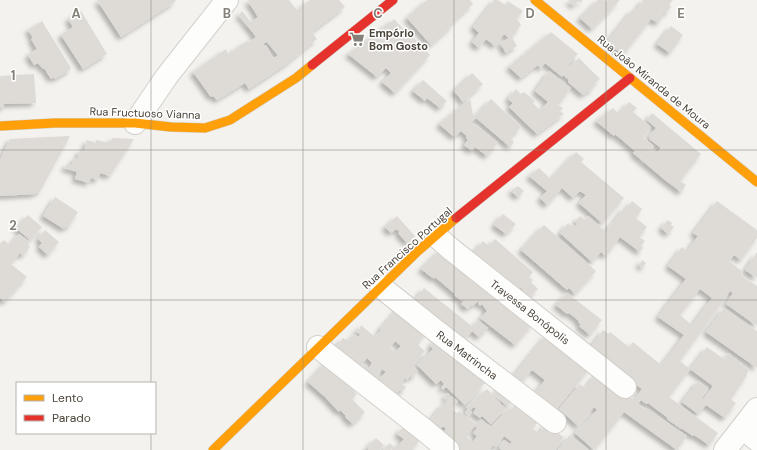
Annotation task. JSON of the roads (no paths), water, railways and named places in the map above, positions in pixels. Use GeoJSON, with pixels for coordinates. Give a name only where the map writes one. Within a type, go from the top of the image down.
{"type":"FeatureCollection","features":[{"type":"Feature","properties":{"kind":"street"},"geometry":{"type":"LineString","coordinates":[[135,123],[167,76],[227,0]]}},
{"type":"Feature","properties":{"kind":"street","name":"Rua Fructuoso Vianna"},"geometry":{"type":"LineString","coordinates":[[0,126],[55,123],[135,123],[171,127],[205,128],[230,120],[296,78],[393,0]]}},
{"type":"Feature","properties":{"kind":"street","name":"Rua João Miranda de Moura"},"geometry":{"type":"LineString","coordinates":[[536,0],[757,182]]}},
{"type":"Feature","properties":{"kind":"street","name":"Rua Francisco Portugal"},"geometry":{"type":"LineString","coordinates":[[213,450],[318,347],[453,220],[630,78]]}},
{"type":"Feature","properties":{"kind":"street","name":"Travessa Bonópolis"},"geometry":{"type":"LineString","coordinates":[[436,236],[626,387]]}},
{"type":"Feature","properties":{"kind":"street","name":"Rua Matrincha"},"geometry":{"type":"LineString","coordinates":[[381,287],[434,330],[555,422]]}},
{"type":"Feature","properties":{"kind":"street"},"geometry":{"type":"LineString","coordinates":[[318,347],[448,450]]}},
{"type":"Feature","properties":{"kind":"street"},"geometry":{"type":"LineString","coordinates":[[725,450],[750,434],[757,409]]}},
{"type":"Feature","properties":{"kind":"place","name":"Empório Bom Gosto"},"geometry":{"type":"Point","coordinates":[357,39]}}]}
